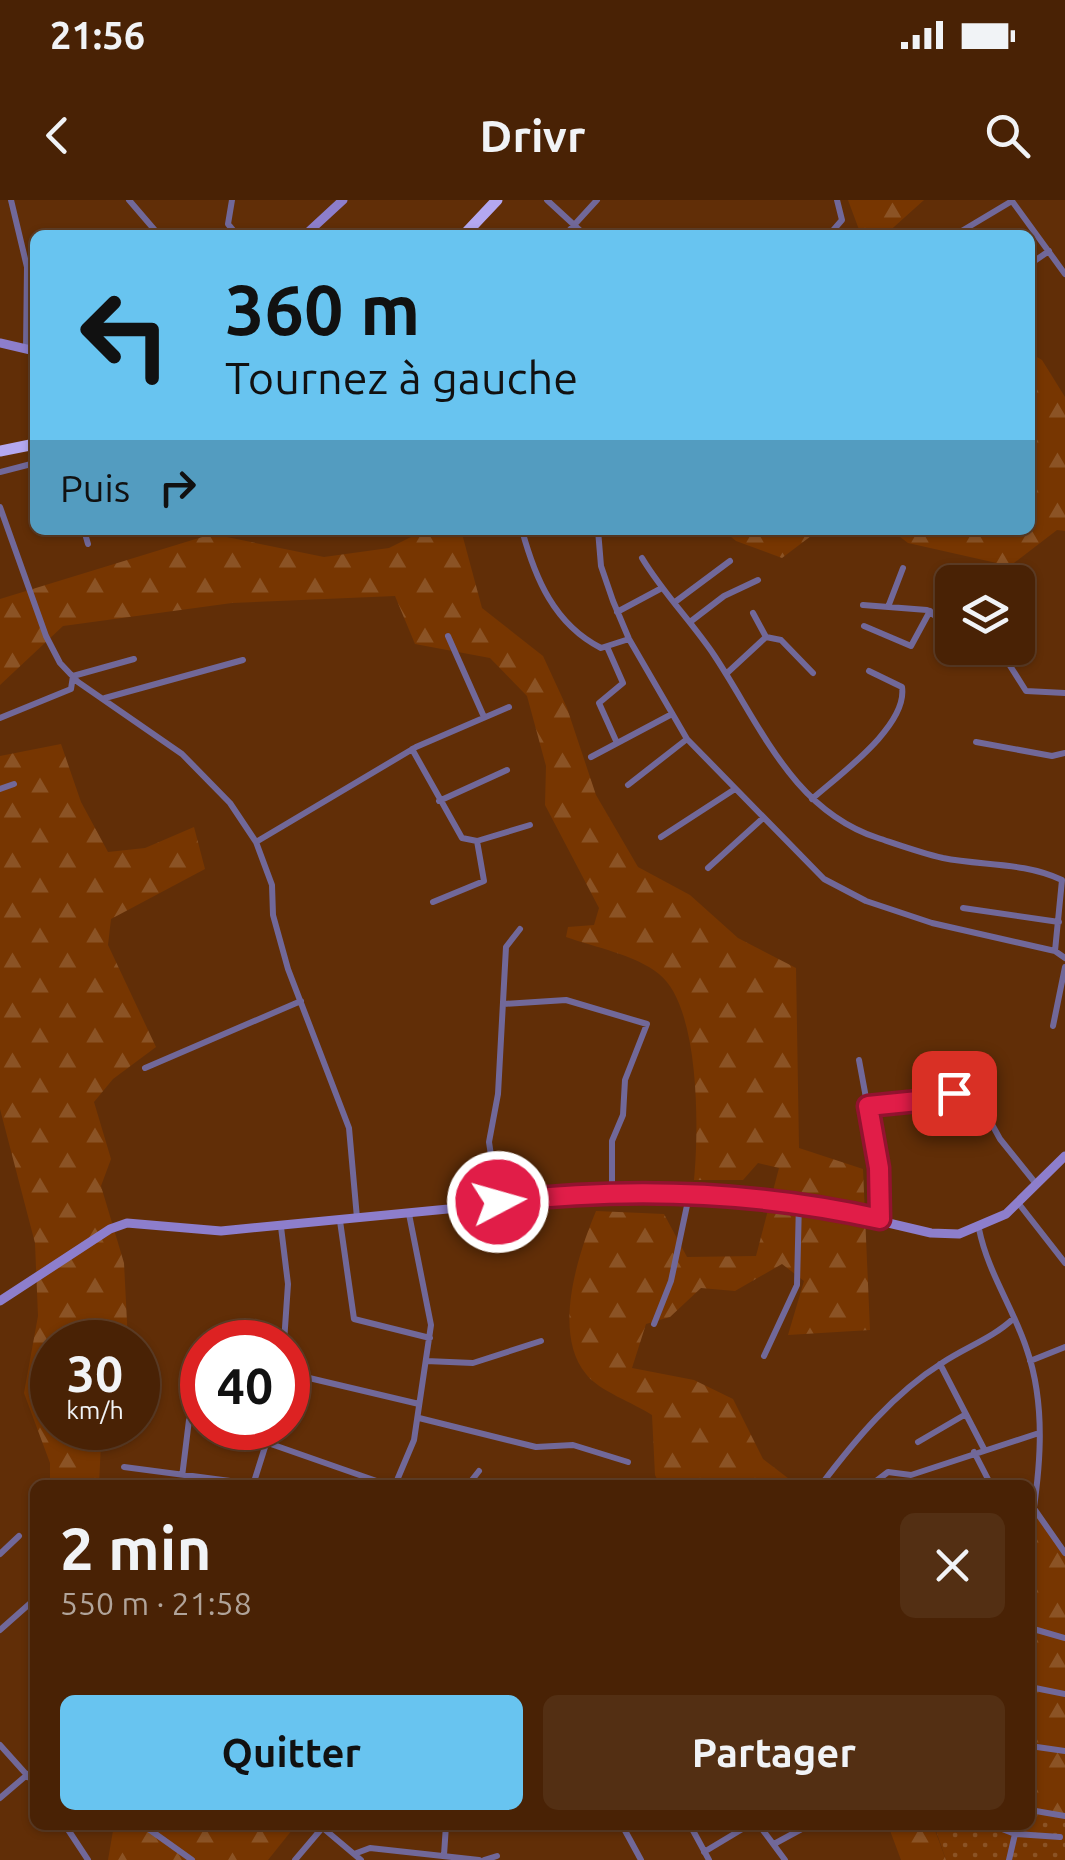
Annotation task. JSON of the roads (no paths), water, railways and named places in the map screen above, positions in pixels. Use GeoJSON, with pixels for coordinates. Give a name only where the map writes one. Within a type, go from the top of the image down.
{"type":"FeatureCollection","features":[{"type":"Feature","properties":{"kind":"highway"},"geometry":{"type":"LineString","coordinates":[[472,230],[498,200]]}},
{"type":"Feature","properties":{"kind":"highway"},"geometry":{"type":"LineString","coordinates":[[0,451],[30,445]]}},
{"type":"Feature","properties":{"kind":"street"},"geometry":{"type":"LineString","coordinates":[[0,343],[30,350],[27,267],[11,200]]}},
{"type":"Feature","properties":{"kind":"street"},"geometry":{"type":"LineString","coordinates":[[129,200],[154,230]]}},
{"type":"Feature","properties":{"kind":"street"},"geometry":{"type":"LineString","coordinates":[[232,200],[228,224],[233,230]]}},
{"type":"Feature","properties":{"kind":"street"},"geometry":{"type":"LineString","coordinates":[[311,230],[344,200]]}},
{"type":"Feature","properties":{"kind":"street"},"geometry":{"type":"LineString","coordinates":[[547,200],[580,230]]}},
{"type":"Feature","properties":{"kind":"street"},"geometry":{"type":"LineString","coordinates":[[570,230],[598,200]]}},
{"type":"Feature","properties":{"kind":"street"},"geometry":{"type":"LineString","coordinates":[[833,230],[842,220],[838,200]]}},
{"type":"Feature","properties":{"kind":"street"},"geometry":{"type":"LineString","coordinates":[[963,230],[1012,201],[1033,230]]}},
{"type":"Feature","properties":{"kind":"street"},"geometry":{"type":"LineString","coordinates":[[1035,232],[1065,274]]}},
{"type":"Feature","properties":{"kind":"street"},"geometry":{"type":"LineString","coordinates":[[1035,261],[1049,251]]}},
{"type":"Feature","properties":{"kind":"street"},"geometry":{"type":"LineString","coordinates":[[0,472],[30,464]]}},
{"type":"Feature","properties":{"kind":"street"},"geometry":{"type":"LineString","coordinates":[[0,507],[46,636],[72,676],[182,754],[230,802],[256,842],[272,885],[278,933],[349,1128],[357,1219]]}},
{"type":"Feature","properties":{"kind":"street"},"geometry":{"type":"LineString","coordinates":[[85,535],[88,544]]}},
{"type":"Feature","properties":{"kind":"street"},"geometry":{"type":"LineString","coordinates":[[524,535],[548,602],[593,644],[608,649],[629,639]]}},
{"type":"Feature","properties":{"kind":"street"},"geometry":{"type":"LineString","coordinates":[[599,535],[602,566],[629,639],[687,739],[824,879],[866,901],[932,923],[1055,951],[1065,958]]}},
{"type":"Feature","properties":{"kind":"street"},"geometry":{"type":"LineString","coordinates":[[642,558],[660,588],[675,602],[726,674],[779,762],[812,798],[874,837],[943,858],[1014,866],[1057,878],[1064,887],[1055,951]]}},
{"type":"Feature","properties":{"kind":"street"},"geometry":{"type":"LineString","coordinates":[[675,602],[730,561]]}},
{"type":"Feature","properties":{"kind":"street"},"geometry":{"type":"LineString","coordinates":[[888,607],[903,568]]}},
{"type":"Feature","properties":{"kind":"street"},"geometry":{"type":"LineString","coordinates":[[690,622],[724,596],[758,580]]}},
{"type":"Feature","properties":{"kind":"street"},"geometry":{"type":"LineString","coordinates":[[618,612],[660,588]]}},
{"type":"Feature","properties":{"kind":"street"},"geometry":{"type":"LineString","coordinates":[[863,604],[930,611],[935,615]]}},
{"type":"Feature","properties":{"kind":"street"},"geometry":{"type":"LineString","coordinates":[[864,626],[912,646],[930,611]]}},
{"type":"Feature","properties":{"kind":"street"},"geometry":{"type":"LineString","coordinates":[[753,613],[766,637]]}},
{"type":"Feature","properties":{"kind":"street"},"geometry":{"type":"LineString","coordinates":[[448,636],[484,718]]}},
{"type":"Feature","properties":{"kind":"street"},"geometry":{"type":"LineString","coordinates":[[726,674],[766,637]]}},
{"type":"Feature","properties":{"kind":"street"},"geometry":{"type":"LineString","coordinates":[[766,637],[781,640],[813,673]]}},
{"type":"Feature","properties":{"kind":"street"},"geometry":{"type":"LineString","coordinates":[[608,649],[623,682],[598,704],[617,743]]}},
{"type":"Feature","properties":{"kind":"street"},"geometry":{"type":"LineString","coordinates":[[72,676],[134,659]]}},
{"type":"Feature","properties":{"kind":"street"},"geometry":{"type":"LineString","coordinates":[[104,698],[243,660]]}},
{"type":"Feature","properties":{"kind":"street"},"geometry":{"type":"LineString","coordinates":[[1010,665],[1026,692],[1065,693]]}},
{"type":"Feature","properties":{"kind":"street"},"geometry":{"type":"LineString","coordinates":[[812,798],[882,736],[900,703],[902,687],[868,671]]}},
{"type":"Feature","properties":{"kind":"street"},"geometry":{"type":"LineString","coordinates":[[0,718],[60,696],[71,689],[72,676]]}},
{"type":"Feature","properties":{"kind":"street"},"geometry":{"type":"LineString","coordinates":[[256,842],[412,749],[509,707]]}},
{"type":"Feature","properties":{"kind":"street"},"geometry":{"type":"LineString","coordinates":[[591,756],[672,714]]}},
{"type":"Feature","properties":{"kind":"street"},"geometry":{"type":"LineString","coordinates":[[628,785],[687,739]]}},
{"type":"Feature","properties":{"kind":"street"},"geometry":{"type":"LineString","coordinates":[[976,742],[1052,756],[1065,753]]}},
{"type":"Feature","properties":{"kind":"street"},"geometry":{"type":"LineString","coordinates":[[412,749],[456,833],[477,841],[530,825]]}},
{"type":"Feature","properties":{"kind":"street"},"geometry":{"type":"LineString","coordinates":[[440,801],[507,770]]}},
{"type":"Feature","properties":{"kind":"street"},"geometry":{"type":"LineString","coordinates":[[0,789],[14,784]]}},
{"type":"Feature","properties":{"kind":"street"},"geometry":{"type":"LineString","coordinates":[[661,837],[736,790]]}},
{"type":"Feature","properties":{"kind":"street"},"geometry":{"type":"LineString","coordinates":[[708,868],[762,819]]}},
{"type":"Feature","properties":{"kind":"street"},"geometry":{"type":"LineString","coordinates":[[433,902],[484,881],[477,841]]}},
{"type":"Feature","properties":{"kind":"street"},"geometry":{"type":"LineString","coordinates":[[963,908],[1060,922]]}},
{"type":"Feature","properties":{"kind":"street"},"geometry":{"type":"LineString","coordinates":[[498,1202],[489,1142],[506,947],[520,928]]}},
{"type":"Feature","properties":{"kind":"street"},"geometry":{"type":"LineString","coordinates":[[1052,1026],[1065,966]]}},
{"type":"Feature","properties":{"kind":"street"},"geometry":{"type":"LineString","coordinates":[[504,1004],[566,1000],[647,1024],[626,1080],[624,1114],[612,1141],[612,1193]]}},
{"type":"Feature","properties":{"kind":"street"},"geometry":{"type":"LineString","coordinates":[[145,1068],[301,1001]]}},
{"type":"Feature","properties":{"kind":"street"},"geometry":{"type":"LineString","coordinates":[[859,1060],[879,1168],[880,1219]]}},
{"type":"Feature","properties":{"kind":"street"},"geometry":{"type":"LineString","coordinates":[[868,1106],[928,1100],[972,1088],[1000,1139],[1038,1186]]}},
{"type":"Feature","properties":{"kind":"street"},"geometry":{"type":"LineString","coordinates":[[0,1301],[119,1225],[222,1231],[612,1193],[799,1202],[945,1235],[979,1229],[1019,1204],[1065,1156]]}},
{"type":"Feature","properties":{"kind":"street"},"geometry":{"type":"LineString","coordinates":[[654,1324],[671,1281],[689,1196]]}},
{"type":"Feature","properties":{"kind":"street"},"geometry":{"type":"LineString","coordinates":[[764,1356],[797,1285],[799,1202]]}},
{"type":"Feature","properties":{"kind":"street"},"geometry":{"type":"LineString","coordinates":[[1019,1204],[1065,1263]]}},
{"type":"Feature","properties":{"kind":"street"},"geometry":{"type":"LineString","coordinates":[[396,1480],[418,1418],[432,1312],[409,1214]]}},
{"type":"Feature","properties":{"kind":"street"},"geometry":{"type":"LineString","coordinates":[[340,1221],[354,1319],[430,1338]]}},
{"type":"Feature","properties":{"kind":"street"},"geometry":{"type":"LineString","coordinates":[[281,1227],[288,1284],[286,1320]]}},
{"type":"Feature","properties":{"kind":"street"},"geometry":{"type":"LineString","coordinates":[[979,1229],[990,1274],[1014,1318],[1030,1361],[1039,1433],[1040,1468],[1035,1502]]}},
{"type":"Feature","properties":{"kind":"street"},"geometry":{"type":"LineString","coordinates":[[825,1480],[878,1416],[940,1364],[995,1334],[1014,1318]]}},
{"type":"Feature","properties":{"kind":"street"},"geometry":{"type":"LineString","coordinates":[[426,1361],[473,1362],[541,1341]]}},
{"type":"Feature","properties":{"kind":"street"},"geometry":{"type":"LineString","coordinates":[[1030,1361],[1065,1347]]}},
{"type":"Feature","properties":{"kind":"street"},"geometry":{"type":"LineString","coordinates":[[940,1364],[984,1449]]}},
{"type":"Feature","properties":{"kind":"street"},"geometry":{"type":"LineString","coordinates":[[310,1377],[418,1404]]}},
{"type":"Feature","properties":{"kind":"street"},"geometry":{"type":"LineString","coordinates":[[918,1442],[966,1414]]}},
{"type":"Feature","properties":{"kind":"street"},"geometry":{"type":"LineString","coordinates":[[418,1418],[536,1447],[573,1445],[628,1462]]}},
{"type":"Feature","properties":{"kind":"street"},"geometry":{"type":"LineString","coordinates":[[878,1480],[888,1472],[912,1475],[1039,1433]]}},
{"type":"Feature","properties":{"kind":"street"},"geometry":{"type":"LineString","coordinates":[[124,1468],[182,1480],[186,1450]]}},
{"type":"Feature","properties":{"kind":"street"},"geometry":{"type":"LineString","coordinates":[[255,1480],[266,1450]]}},
{"type":"Feature","properties":{"kind":"street"},"geometry":{"type":"LineString","coordinates":[[290,1450],[383,1480]]}},
{"type":"Feature","properties":{"kind":"street"},"geometry":{"type":"LineString","coordinates":[[974,1452],[988,1480]]}},
{"type":"Feature","properties":{"kind":"street"},"geometry":{"type":"LineString","coordinates":[[472,1480],[480,1471]]}},
{"type":"Feature","properties":{"kind":"street"},"geometry":{"type":"LineString","coordinates":[[1035,1510],[1065,1553]]}},
{"type":"Feature","properties":{"kind":"street"},"geometry":{"type":"LineString","coordinates":[[0,1554],[19,1536]]}},
{"type":"Feature","properties":{"kind":"street"},"geometry":{"type":"LineString","coordinates":[[0,1630],[30,1603]]}},
{"type":"Feature","properties":{"kind":"street"},"geometry":{"type":"LineString","coordinates":[[1035,1629],[1065,1638]]}},
{"type":"Feature","properties":{"kind":"street"},"geometry":{"type":"LineString","coordinates":[[1035,1689],[1065,1694]]}},
{"type":"Feature","properties":{"kind":"street"},"geometry":{"type":"LineString","coordinates":[[0,1745],[30,1777]]}},
{"type":"Feature","properties":{"kind":"street"},"geometry":{"type":"LineString","coordinates":[[1035,1747],[1065,1751]]}},
{"type":"Feature","properties":{"kind":"street"},"geometry":{"type":"LineString","coordinates":[[0,1798],[28,1774]]}},
{"type":"Feature","properties":{"kind":"street"},"geometry":{"type":"LineString","coordinates":[[1035,1811],[1065,1816]]}},
{"type":"Feature","properties":{"kind":"street"},"geometry":{"type":"LineString","coordinates":[[68,1830],[88,1860]]}},
{"type":"Feature","properties":{"kind":"street"},"geometry":{"type":"LineString","coordinates":[[150,1830],[192,1860]]}},
{"type":"Feature","properties":{"kind":"street"},"geometry":{"type":"LineString","coordinates":[[294,1860],[320,1830]]}},
{"type":"Feature","properties":{"kind":"street"},"geometry":{"type":"LineString","coordinates":[[328,1830],[362,1860]]}},
{"type":"Feature","properties":{"kind":"street"},"geometry":{"type":"LineString","coordinates":[[444,1854],[446,1830]]}},
{"type":"Feature","properties":{"kind":"street"},"geometry":{"type":"LineString","coordinates":[[625,1830],[641,1860]]}},
{"type":"Feature","properties":{"kind":"street"},"geometry":{"type":"LineString","coordinates":[[693,1830],[709,1860]]}},
{"type":"Feature","properties":{"kind":"street"},"geometry":{"type":"LineString","coordinates":[[704,1852],[741,1830]]}},
{"type":"Feature","properties":{"kind":"street"},"geometry":{"type":"LineString","coordinates":[[763,1830],[785,1860]]}},
{"type":"Feature","properties":{"kind":"street"},"geometry":{"type":"LineString","coordinates":[[774,1844],[800,1830]]}},
{"type":"Feature","properties":{"kind":"street"},"geometry":{"type":"LineString","coordinates":[[1005,1830],[1060,1837]]}},
{"type":"Feature","properties":{"kind":"street"},"geometry":{"type":"LineString","coordinates":[[1009,1860],[1015,1834]]}},
{"type":"Feature","properties":{"kind":"street"},"geometry":{"type":"LineString","coordinates":[[354,1854],[370,1848],[481,1860],[497,1856]]}}]}
